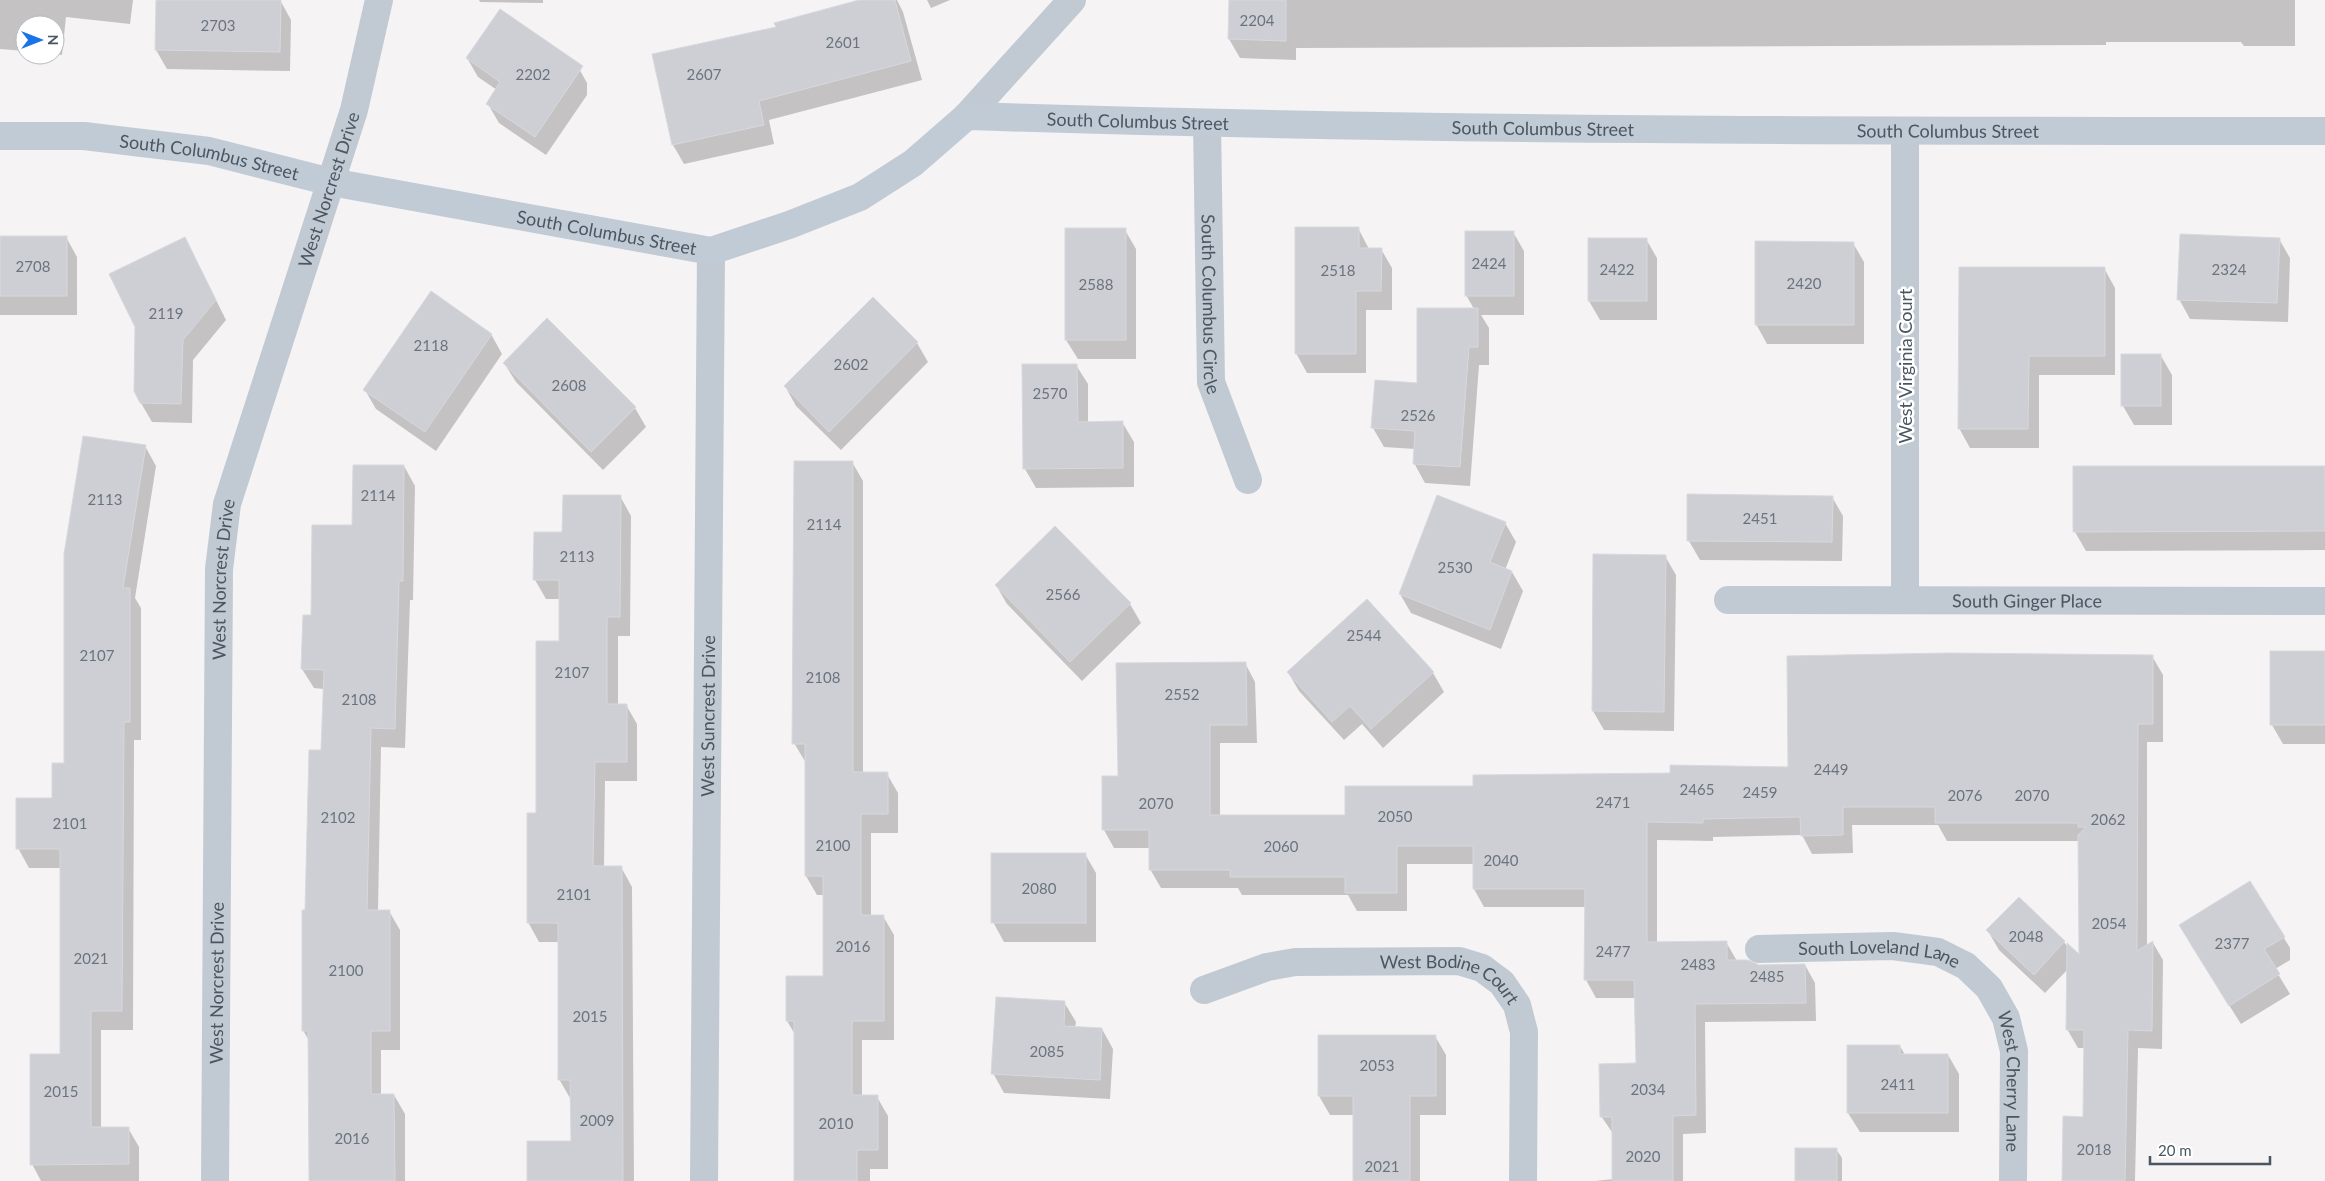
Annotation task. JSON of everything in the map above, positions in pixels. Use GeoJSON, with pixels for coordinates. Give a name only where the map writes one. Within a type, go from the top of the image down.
{"type":"FeatureCollection","features":[{"type":"Feature","properties":{"kind":"street","name":"West Norcrest Drive"},"geometry":{"type":"LineString","coordinates":[[215,1181],[219,569],[227,504],[354,110],[379,0]]}},
{"type":"Feature","properties":{"kind":"street"},"geometry":{"type":"LineString","coordinates":[[967,116],[1072,0]]}},
{"type":"Feature","properties":{"kind":"street","name":"South Columbus Street"},"geometry":{"type":"LineString","coordinates":[[0,136],[84,136],[209,151],[330,182],[710,251],[789,225],[860,197],[913,163],[967,116],[1207,123],[1905,131],[2325,131]]}},
{"type":"Feature","properties":{"kind":"street","name":"South Columbus Circle"},"geometry":{"type":"LineString","coordinates":[[1207,123],[1211,382],[1248,480]]}},
{"type":"Feature","properties":{"kind":"street","name":"West Virginia Court"},"geometry":{"type":"LineString","coordinates":[[1905,131],[1905,600]]}},
{"type":"Feature","properties":{"kind":"street","name":"West Suncrest Drive"},"geometry":{"type":"LineString","coordinates":[[704,1181],[710,251]]}},
{"type":"Feature","properties":{"kind":"street","name":"South Ginger Place"},"geometry":{"type":"LineString","coordinates":[[1728,600],[2325,600]]}},
{"type":"Feature","properties":{"kind":"street","name":"South Loveland Lane"},"geometry":{"type":"LineString","coordinates":[[1759,949],[1893,946],[1938,952],[1966,966],[1989,988]]}},
{"type":"Feature","properties":{"kind":"street","name":"West Bodine Court"},"geometry":{"type":"LineString","coordinates":[[1204,990],[1267,967],[1296,962],[1458,962],[1482,968],[1502,983],[1517,1004],[1524,1032],[1523,1181]]}},
{"type":"Feature","properties":{"kind":"street","name":"West Cherry Lane"},"geometry":{"type":"LineString","coordinates":[[1989,988],[2006,1018],[2014,1052],[2013,1181]]}},
{"type":"Feature","properties":{"kind":"building"},"geometry":{"type":"Polygon","coordinates":[[[156,0],[281,0],[280,52],[155,50],[156,0]]]}},
{"type":"Feature","properties":{"kind":"building"},"geometry":{"type":"Polygon","coordinates":[[[859,0],[895,0],[911,61],[759,101],[764,125],[672,145],[652,54],[776,27],[774,23],[859,0]]]}},
{"type":"Feature","properties":{"kind":"building"},"geometry":{"type":"Polygon","coordinates":[[[1229,0],[1286,0],[1286,41],[1228,39],[1229,0]]]}},
{"type":"Feature","properties":{"kind":"building"},"geometry":{"type":"Polygon","coordinates":[[[500,9],[583,66],[535,137],[486,104],[500,82],[466,58],[500,9]]]}},
{"type":"Feature","properties":{"kind":"building"},"geometry":{"type":"Polygon","coordinates":[[[1295,227],[1359,227],[1359,248],[1382,248],[1381,291],[1356,291],[1356,354],[1295,354],[1295,227]]]}},
{"type":"Feature","properties":{"kind":"building"},"geometry":{"type":"Polygon","coordinates":[[[1065,228],[1126,228],[1126,340],[1065,340],[1065,228]]]}},
{"type":"Feature","properties":{"kind":"building"},"geometry":{"type":"Polygon","coordinates":[[[1465,231],[1514,231],[1514,296],[1465,296],[1465,231]]]}},
{"type":"Feature","properties":{"kind":"building"},"geometry":{"type":"Polygon","coordinates":[[[2180,234],[2280,238],[2277,303],[2177,300],[2180,234]]]}},
{"type":"Feature","properties":{"kind":"building"},"geometry":{"type":"Polygon","coordinates":[[[0,236],[67,236],[67,296],[0,296],[0,236]]]}},
{"type":"Feature","properties":{"kind":"building"},"geometry":{"type":"Polygon","coordinates":[[[185,237],[216,300],[183,340],[181,404],[140,403],[134,391],[135,327],[109,274],[185,237]]]}},
{"type":"Feature","properties":{"kind":"building"},"geometry":{"type":"Polygon","coordinates":[[[1588,238],[1647,238],[1647,301],[1588,301],[1588,238]]]}},
{"type":"Feature","properties":{"kind":"building"},"geometry":{"type":"Polygon","coordinates":[[[1755,241],[1854,242],[1854,325],[1755,325],[1755,241]]]}},
{"type":"Feature","properties":{"kind":"building"},"geometry":{"type":"Polygon","coordinates":[[[1959,267],[2105,267],[2105,356],[2029,356],[2028,429],[1958,429],[1959,267]]]}},
{"type":"Feature","properties":{"kind":"building"},"geometry":{"type":"Polygon","coordinates":[[[431,291],[492,334],[425,432],[363,390],[431,291]]]}},
{"type":"Feature","properties":{"kind":"building"},"geometry":{"type":"Polygon","coordinates":[[[873,297],[918,342],[829,432],[784,386],[873,297]]]}},
{"type":"Feature","properties":{"kind":"building"},"geometry":{"type":"Polygon","coordinates":[[[1417,308],[1478,308],[1478,347],[1469,347],[1460,467],[1413,464],[1415,431],[1371,428],[1375,380],[1417,383],[1417,308]]]}},
{"type":"Feature","properties":{"kind":"building"},"geometry":{"type":"Polygon","coordinates":[[[547,318],[636,407],[591,452],[503,363],[547,318]]]}},
{"type":"Feature","properties":{"kind":"building"},"geometry":{"type":"Polygon","coordinates":[[[2121,354],[2161,354],[2161,406],[2121,406],[2121,354]]]}},
{"type":"Feature","properties":{"kind":"building"},"geometry":{"type":"Polygon","coordinates":[[[1022,364],[1077,364],[1078,422],[1123,421],[1123,468],[1023,469],[1022,364]]]}},
{"type":"Feature","properties":{"kind":"building"},"geometry":{"type":"Polygon","coordinates":[[[83,436],[146,445],[123,588],[130,588],[130,722],[124,722],[122,1011],[91,1011],[91,1127],[129,1127],[129,1164],[30,1165],[30,1054],[60,1054],[60,849],[16,849],[16,798],[52,798],[52,763],[64,763],[64,554],[83,436]]]}},
{"type":"Feature","properties":{"kind":"building"},"geometry":{"type":"Polygon","coordinates":[[[794,461],[853,461],[853,772],[888,772],[888,814],[861,814],[861,915],[884,915],[884,1021],[852,1021],[852,1095],[878,1095],[878,1150],[857,1150],[857,1181],[794,1181],[794,1021],[786,1021],[786,976],[823,976],[823,876],[805,876],[805,744],[792,744],[794,461]]]}},
{"type":"Feature","properties":{"kind":"building"},"geometry":{"type":"Polygon","coordinates":[[[353,465],[404,465],[403,581],[399,581],[395,729],[371,728],[367,910],[390,910],[390,1031],[371,1031],[371,1094],[394,1094],[395,1181],[309,1181],[308,1031],[302,1031],[302,910],[305,910],[309,750],[321,750],[324,670],[301,669],[303,615],[311,615],[312,525],[352,525],[353,465]]]}},
{"type":"Feature","properties":{"kind":"building"},"geometry":{"type":"Polygon","coordinates":[[[2073,466],[2325,466],[2325,531],[2073,532],[2073,466]]]}},
{"type":"Feature","properties":{"kind":"building"},"geometry":{"type":"Polygon","coordinates":[[[1687,494],[1833,496],[1832,542],[1687,541],[1687,494]]]}},
{"type":"Feature","properties":{"kind":"building"},"geometry":{"type":"Polygon","coordinates":[[[563,495],[621,495],[620,617],[607,617],[607,704],[627,704],[627,762],[595,762],[593,866],[622,866],[623,1181],[527,1181],[527,1141],[571,1141],[570,1080],[558,1080],[558,923],[527,923],[527,813],[536,813],[536,641],[559,641],[559,580],[533,580],[534,532],[562,532],[563,495]]]}},
{"type":"Feature","properties":{"kind":"building"},"geometry":{"type":"Polygon","coordinates":[[[1437,495],[1506,522],[1490,562],[1512,571],[1490,630],[1399,594],[1437,495]]]}},
{"type":"Feature","properties":{"kind":"building"},"geometry":{"type":"Polygon","coordinates":[[[1055,526],[1131,603],[1070,662],[995,585],[1055,526]]]}},
{"type":"Feature","properties":{"kind":"building"},"geometry":{"type":"Polygon","coordinates":[[[1593,554],[1666,555],[1664,712],[1592,711],[1593,554]]]}},
{"type":"Feature","properties":{"kind":"building"},"geometry":{"type":"Polygon","coordinates":[[[1367,599],[1434,672],[1371,729],[1350,706],[1332,722],[1287,672],[1367,599]]]}},
{"type":"Feature","properties":{"kind":"building"},"geometry":{"type":"Polygon","coordinates":[[[2270,651],[2325,651],[2325,725],[2270,725],[2270,651]]]}},
{"type":"Feature","properties":{"kind":"building"},"geometry":{"type":"Polygon","coordinates":[[[1949,653],[2153,655],[2153,724],[2138,724],[2137,951],[2153,941],[2152,1031],[2128,1030],[2125,1181],[2062,1181],[2063,1116],[2083,1117],[2084,1030],[2066,1030],[2067,943],[2079,954],[2078,835],[2086,827],[2078,827],[2078,823],[1935,823],[1935,807],[1843,807],[1843,835],[1801,836],[1800,817],[1703,819],[1703,823],[1647,822],[1647,942],[1727,941],[1727,960],[1748,960],[1759,965],[1805,964],[1806,1003],[1695,1004],[1696,1115],[1673,1116],[1673,1181],[1612,1181],[1612,1117],[1600,1117],[1599,1064],[1636,1063],[1634,980],[1584,980],[1585,889],[1473,889],[1473,846],[1397,846],[1397,893],[1345,893],[1345,877],[1230,877],[1230,870],[1149,870],[1149,830],[1102,830],[1102,776],[1118,776],[1116,663],[1246,662],[1247,725],[1210,725],[1210,815],[1345,815],[1345,786],[1473,786],[1473,775],[1670,773],[1670,765],[1788,767],[1787,656],[1949,653]]]}},
{"type":"Feature","properties":{"kind":"building"},"geometry":{"type":"Polygon","coordinates":[[[991,853],[1086,853],[1086,923],[991,923],[991,853]]]}},
{"type":"Feature","properties":{"kind":"building"},"geometry":{"type":"Polygon","coordinates":[[[2250,881],[2285,937],[2264,949],[2280,974],[2229,1006],[2179,925],[2250,881]]]}},
{"type":"Feature","properties":{"kind":"building"},"geometry":{"type":"Polygon","coordinates":[[[2019,897],[2065,941],[2034,975],[1986,930],[2019,897]]]}},
{"type":"Feature","properties":{"kind":"building"},"geometry":{"type":"Polygon","coordinates":[[[996,997],[1065,1001],[1064,1026],[1102,1028],[1100,1080],[991,1074],[996,997]]]}},
{"type":"Feature","properties":{"kind":"building"},"geometry":{"type":"Polygon","coordinates":[[[1318,1035],[1436,1035],[1436,1096],[1410,1096],[1410,1181],[1353,1181],[1353,1096],[1318,1096],[1318,1035]]]}},
{"type":"Feature","properties":{"kind":"building"},"geometry":{"type":"Polygon","coordinates":[[[1847,1045],[1900,1045],[1900,1054],[1948,1054],[1948,1113],[1847,1113],[1847,1045]]]}},
{"type":"Feature","properties":{"kind":"building"},"geometry":{"type":"Polygon","coordinates":[[[1795,1148],[1837,1148],[1837,1181],[1795,1181],[1795,1148]]]}}]}
